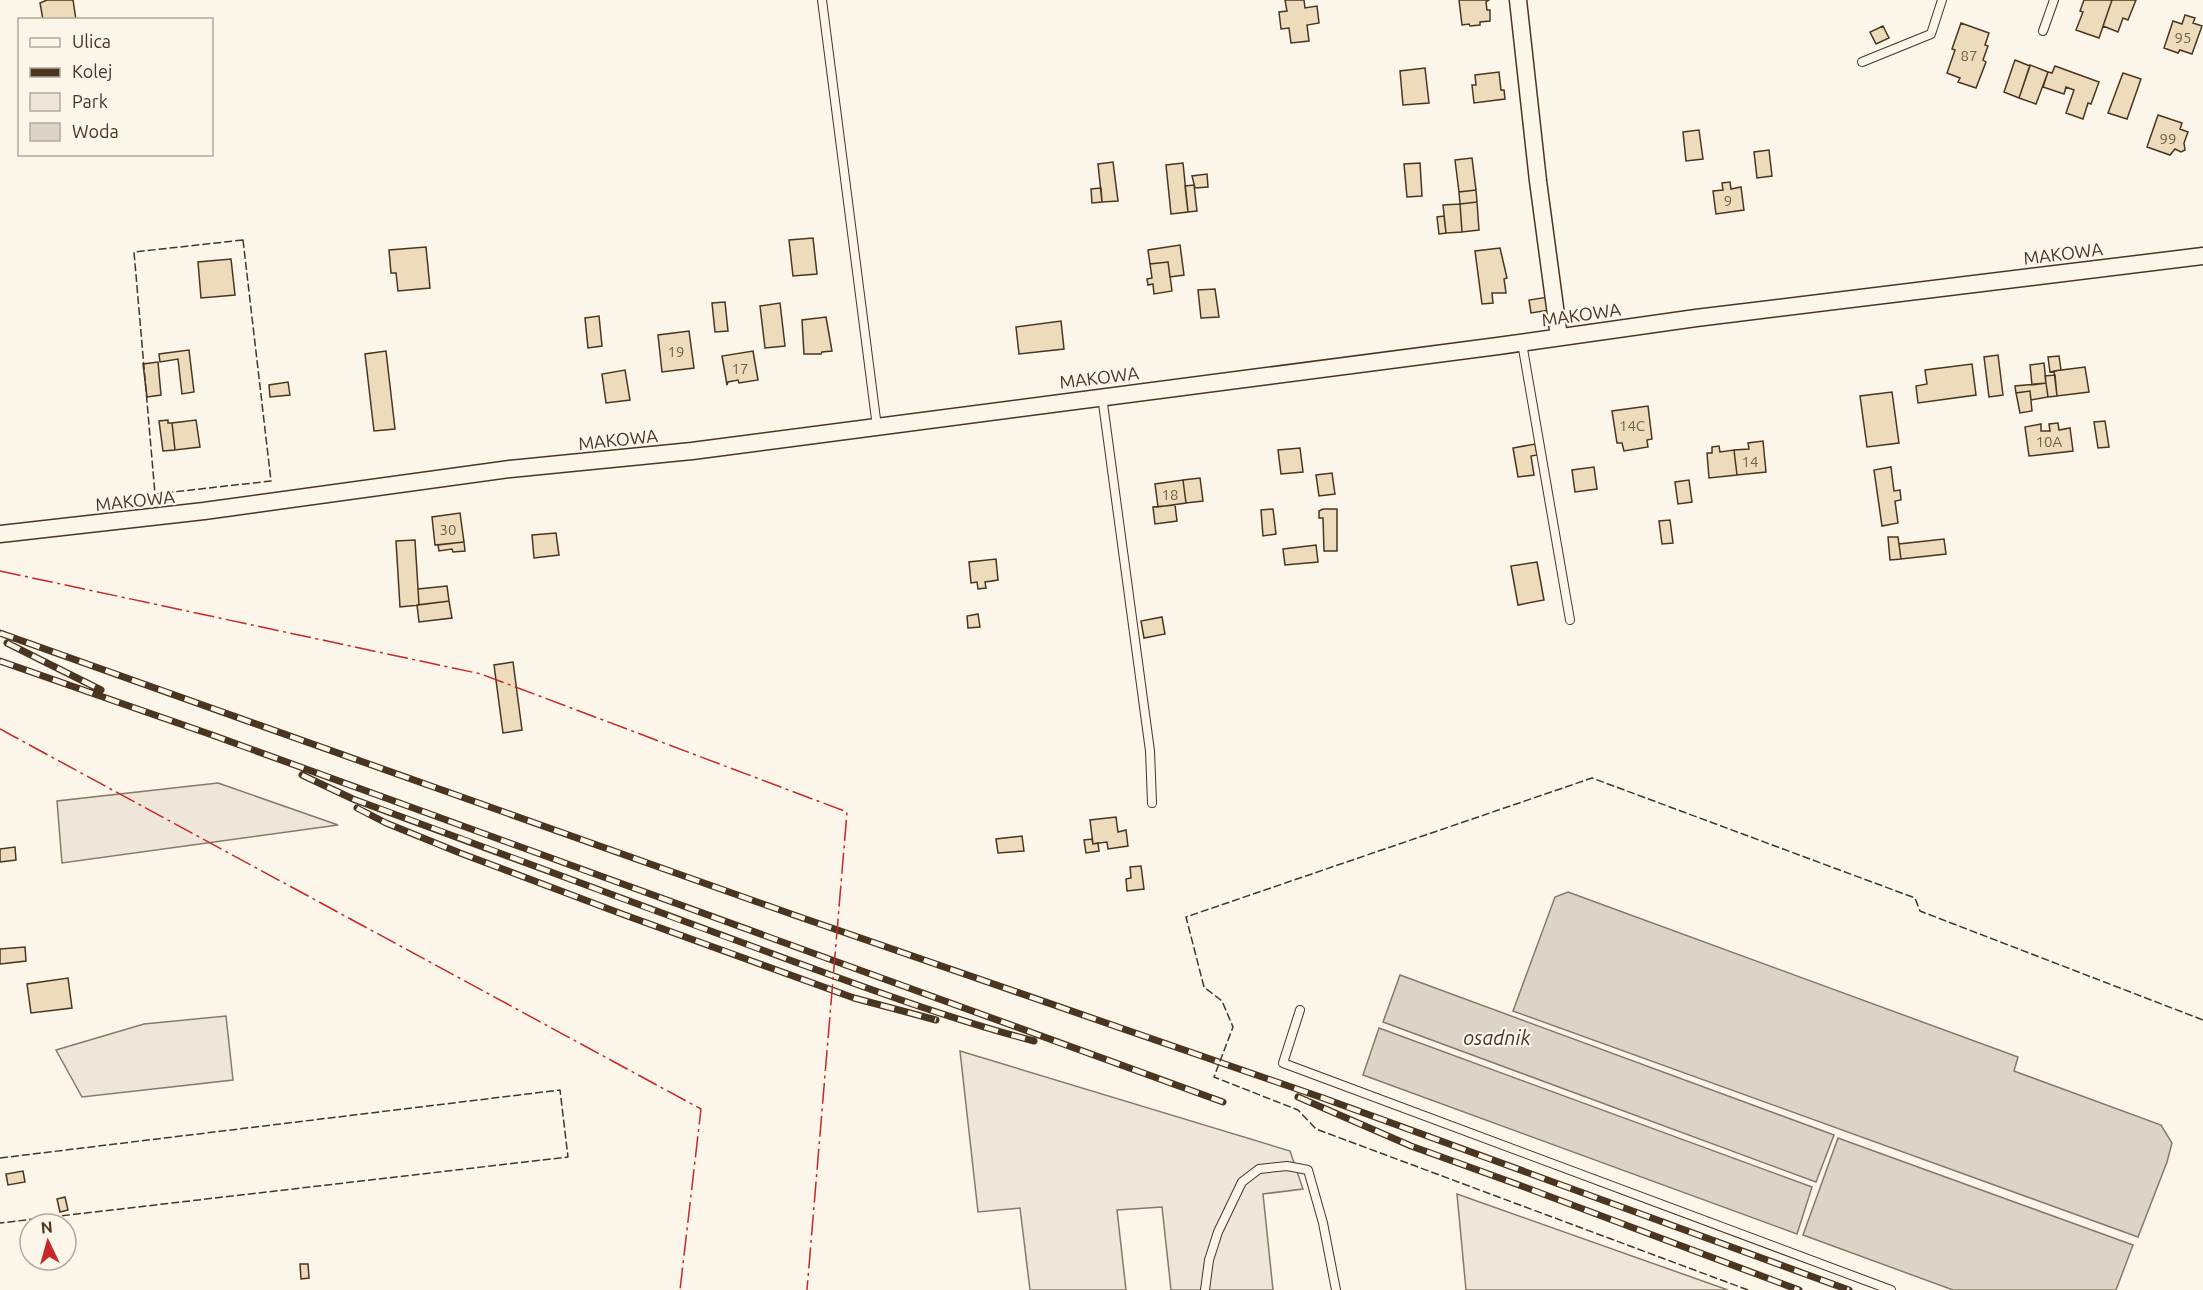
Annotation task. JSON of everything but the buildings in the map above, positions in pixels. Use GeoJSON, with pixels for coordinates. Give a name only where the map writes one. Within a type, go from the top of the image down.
{"type":"FeatureCollection","features":[{"type":"Feature","properties":{"kind":"street"},"geometry":{"type":"LineString","coordinates":[[1518,0],[1538,181],[1559,337]]}},
{"type":"Feature","properties":{"kind":"street","name":"MAKOWA"},"geometry":{"type":"LineString","coordinates":[[0,534],[146,519],[510,469],[692,451],[1522,343],[1696,318],[2203,256]]}},
{"type":"Feature","properties":{"kind":"lane"},"geometry":{"type":"LineString","coordinates":[[822,0],[877,427]]}},
{"type":"Feature","properties":{"kind":"lane"},"geometry":{"type":"LineString","coordinates":[[1862,62],[1931,34],[1942,0]]}},
{"type":"Feature","properties":{"kind":"lane"},"geometry":{"type":"LineString","coordinates":[[2043,31],[2054,0]]}},
{"type":"Feature","properties":{"kind":"lane"},"geometry":{"type":"LineString","coordinates":[[1522,343],[1570,620]]}},
{"type":"Feature","properties":{"kind":"lane"},"geometry":{"type":"LineString","coordinates":[[1102,396],[1150,751],[1153,780],[1152,803]]}},
{"type":"Feature","properties":{"kind":"lane"},"geometry":{"type":"LineString","coordinates":[[1300,1010],[1283,1063],[1891,1290]]}},
{"type":"Feature","properties":{"kind":"lane"},"geometry":{"type":"LineString","coordinates":[[1205,1290],[1209,1260],[1218,1232],[1242,1182],[1259,1169],[1287,1166],[1308,1170],[1323,1223],[1336,1290]]}},
{"type":"Feature","properties":{"kind":"green space"},"geometry":{"type":"Polygon","coordinates":[[[218,783],[338,825],[62,863],[57,801],[218,783]]]}},
{"type":"Feature","properties":{"kind":"green space"},"geometry":{"type":"Polygon","coordinates":[[[226,1016],[233,1080],[82,1097],[56,1050],[144,1024],[226,1016]]]}},
{"type":"Feature","properties":{"kind":"green space"},"geometry":{"type":"Polygon","coordinates":[[[960,1051],[1290,1151],[1303,1189],[1263,1194],[1273,1290],[1171,1290],[1162,1207],[1117,1210],[1126,1290],[1030,1290],[1020,1208],[978,1212],[960,1051]]]}},
{"type":"Feature","properties":{"kind":"green space"},"geometry":{"type":"Polygon","coordinates":[[[1457,1194],[1728,1290],[1466,1290],[1457,1194]]]}},
{"type":"Feature","properties":{"kind":"water"},"geometry":{"type":"Polygon","coordinates":[[[1568,892],[2018,1057],[2014,1071],[2161,1125],[2172,1143],[2138,1237],[1513,1011],[1555,897],[1568,892]]]}},
{"type":"Feature","properties":{"kind":"water","name":"osadnik"},"geometry":{"type":"Polygon","coordinates":[[[1400,975],[1834,1135],[1816,1182],[1383,1022],[1400,975]]]}},
{"type":"Feature","properties":{"kind":"water","name":"osadnik"},"geometry":{"type":"Polygon","coordinates":[[[1379,1028],[1812,1187],[1797,1234],[1363,1075],[1379,1028]]]}},
{"type":"Feature","properties":{"kind":"water"},"geometry":{"type":"Polygon","coordinates":[[[1838,1138],[2133,1245],[2116,1290],[1953,1290],[1803,1235],[1838,1138]]]}},
{"type":"Feature","properties":{"kind":"railway"},"geometry":{"type":"LineString","coordinates":[[0,633],[794,915],[1323,1098],[1849,1290]]}},
{"type":"Feature","properties":{"kind":"railway"},"geometry":{"type":"LineString","coordinates":[[7,643],[101,690]]}},
{"type":"Feature","properties":{"kind":"railway"},"geometry":{"type":"LineString","coordinates":[[0,661],[215,736],[1223,1102]]}},
{"type":"Feature","properties":{"kind":"railway"},"geometry":{"type":"LineString","coordinates":[[302,775],[353,799],[877,992],[1034,1041]]}},
{"type":"Feature","properties":{"kind":"railway"},"geometry":{"type":"LineString","coordinates":[[357,808],[386,823],[460,853],[622,914],[854,998],[936,1020]]}},
{"type":"Feature","properties":{"kind":"railway"},"geometry":{"type":"LineString","coordinates":[[1298,1097],[1411,1146],[1799,1290]]}},
{"type":"Feature","properties":{"kind":"fence"},"geometry":{"type":"LineString","coordinates":[[243,240],[271,481],[155,494],[134,252],[243,240]]}},
{"type":"Feature","properties":{"kind":"fence"},"geometry":{"type":"LineString","coordinates":[[1748,1290],[1316,1129],[1298,1110],[1214,1077],[1233,1027],[1222,1001],[1204,987],[1186,917],[1592,778],[1915,898],[1920,911],[2203,1020]]}},
{"type":"Feature","properties":{"kind":"fence"},"geometry":{"type":"LineString","coordinates":[[0,1158],[560,1090],[568,1157],[0,1223]]}},
{"type":"Feature","properties":{"kind":"power"},"geometry":{"type":"LineString","coordinates":[[0,571],[481,674],[847,812],[807,1290]]}},
{"type":"Feature","properties":{"kind":"power"},"geometry":{"type":"LineString","coordinates":[[0,729],[701,1109],[680,1290]]}}]}
